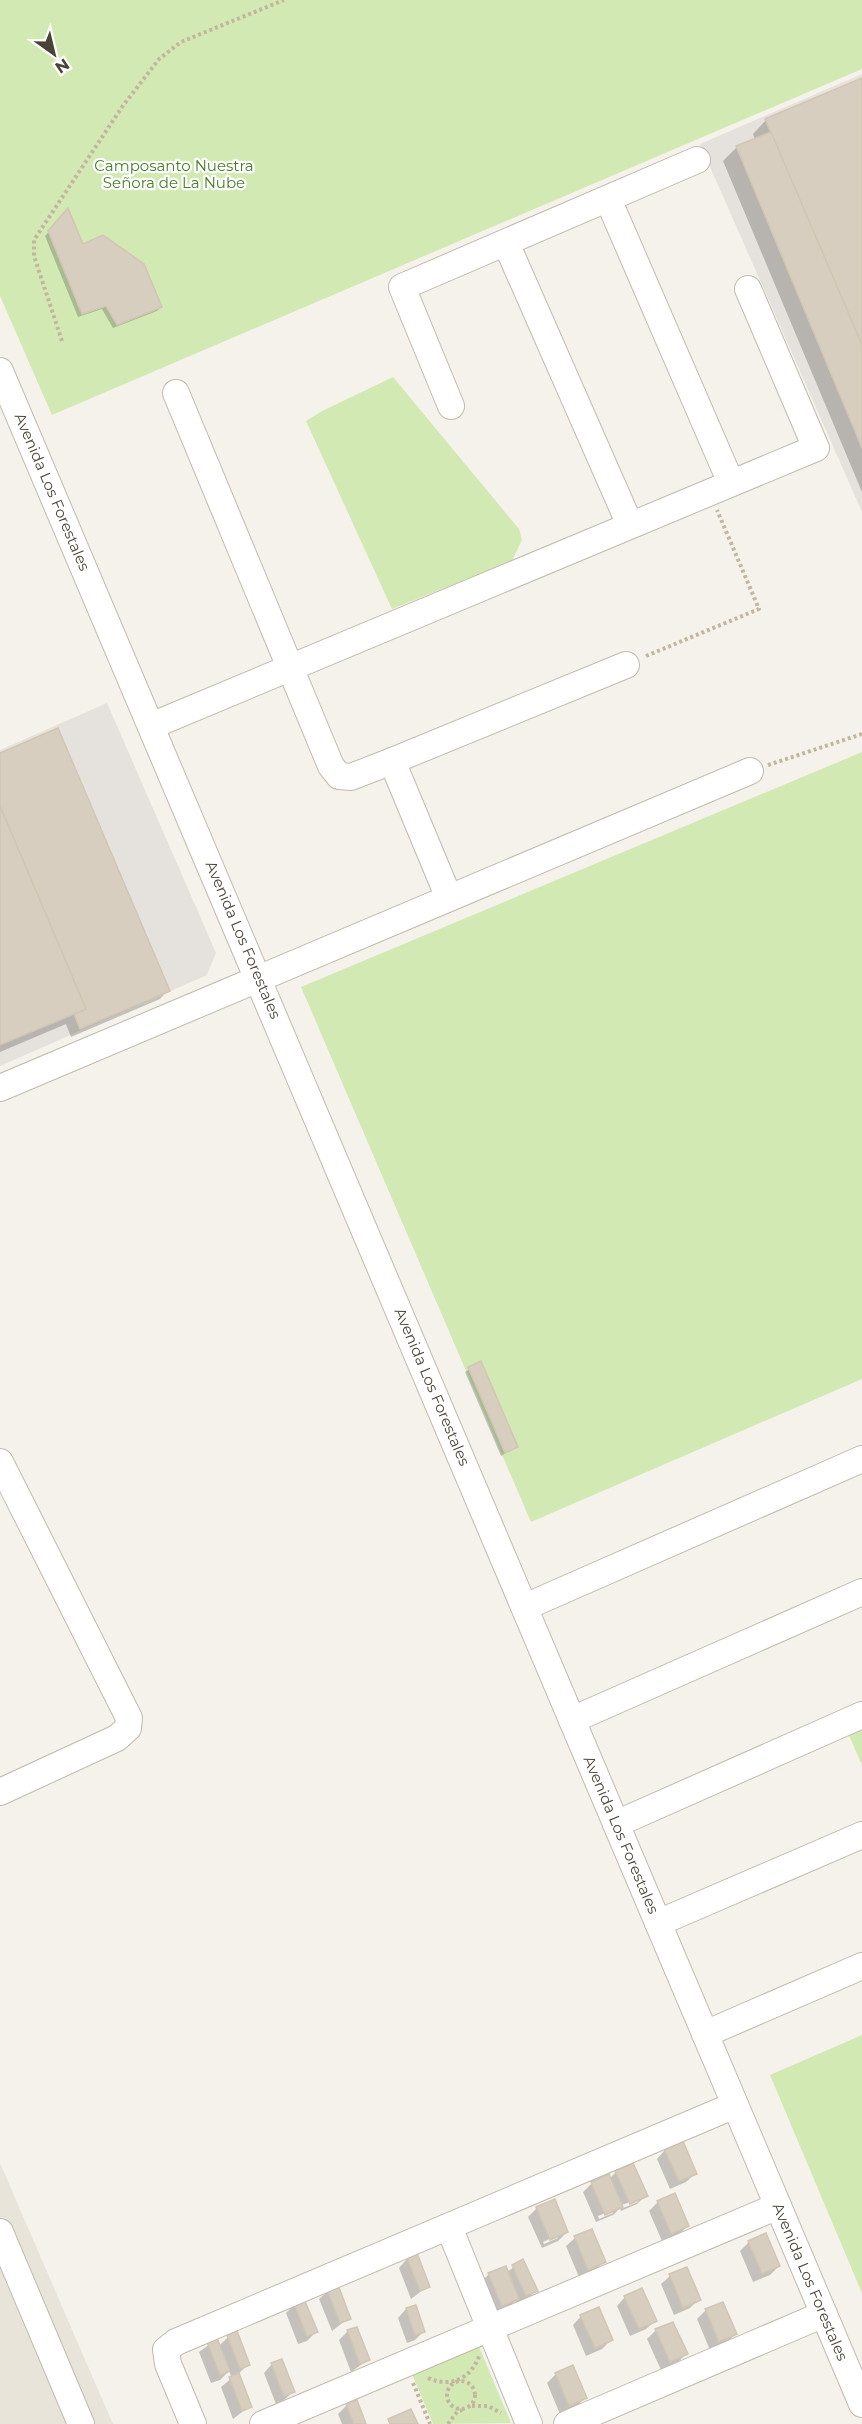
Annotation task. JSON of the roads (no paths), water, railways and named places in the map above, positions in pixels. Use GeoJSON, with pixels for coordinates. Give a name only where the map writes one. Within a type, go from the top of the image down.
{"type":"FeatureCollection","features":[{"type":"Feature","properties":{"kind":"street"},"geometry":{"type":"LineString","coordinates":[[451,406],[402,287],[698,160]]}},
{"type":"Feature","properties":{"kind":"street"},"geometry":{"type":"LineString","coordinates":[[608,199],[721,488]]}},
{"type":"Feature","properties":{"kind":"street"},"geometry":{"type":"LineString","coordinates":[[507,243],[630,525]]}},
{"type":"Feature","properties":{"kind":"street"},"geometry":{"type":"LineString","coordinates":[[151,726],[816,448],[748,290]]}},
{"type":"Feature","properties":{"kind":"street","name":"Avenida Los Forestales"},"geometry":{"type":"LineString","coordinates":[[0,371],[862,2404]]}},
{"type":"Feature","properties":{"kind":"street"},"geometry":{"type":"LineString","coordinates":[[176,393],[331,766],[339,776],[351,777],[626,665]]}},
{"type":"Feature","properties":{"kind":"street"},"geometry":{"type":"LineString","coordinates":[[392,761],[449,898]]}},
{"type":"Feature","properties":{"kind":"street"},"geometry":{"type":"LineString","coordinates":[[0,1088],[750,771]]}},
{"type":"Feature","properties":{"kind":"street"},"geometry":{"type":"LineString","coordinates":[[525,1606],[862,1459]]}},
{"type":"Feature","properties":{"kind":"street"},"geometry":{"type":"LineString","coordinates":[[0,1462],[129,1718],[128,1728],[117,1738],[0,1792]]}},
{"type":"Feature","properties":{"kind":"street"},"geometry":{"type":"LineString","coordinates":[[572,1720],[862,1592]]}},
{"type":"Feature","properties":{"kind":"street"},"geometry":{"type":"LineString","coordinates":[[616,1824],[862,1715]]}},
{"type":"Feature","properties":{"kind":"street"},"geometry":{"type":"LineString","coordinates":[[658,1923],[862,1835]]}},
{"type":"Feature","properties":{"kind":"street"},"geometry":{"type":"LineString","coordinates":[[705,2034],[862,1966]]}},
{"type":"Feature","properties":{"kind":"street"},"geometry":{"type":"LineString","coordinates":[[193,2424],[168,2364],[166,2350],[171,2346],[735,2105]]}},
{"type":"Feature","properties":{"kind":"street"},"geometry":{"type":"LineString","coordinates":[[263,2424],[778,2206]]}},
{"type":"Feature","properties":{"kind":"street"},"geometry":{"type":"LineString","coordinates":[[449,2227],[529,2424]]}},
{"type":"Feature","properties":{"kind":"street"},"geometry":{"type":"LineString","coordinates":[[0,2232],[81,2424]]}},
{"type":"Feature","properties":{"kind":"street"},"geometry":{"type":"LineString","coordinates":[[567,2424],[824,2314]]}},
{"type":"Feature","properties":{"kind":"park label","name":"Camposanto Nuestra Señora de La Nube"},"geometry":{"type":"Point","coordinates":[174,174]}}]}
